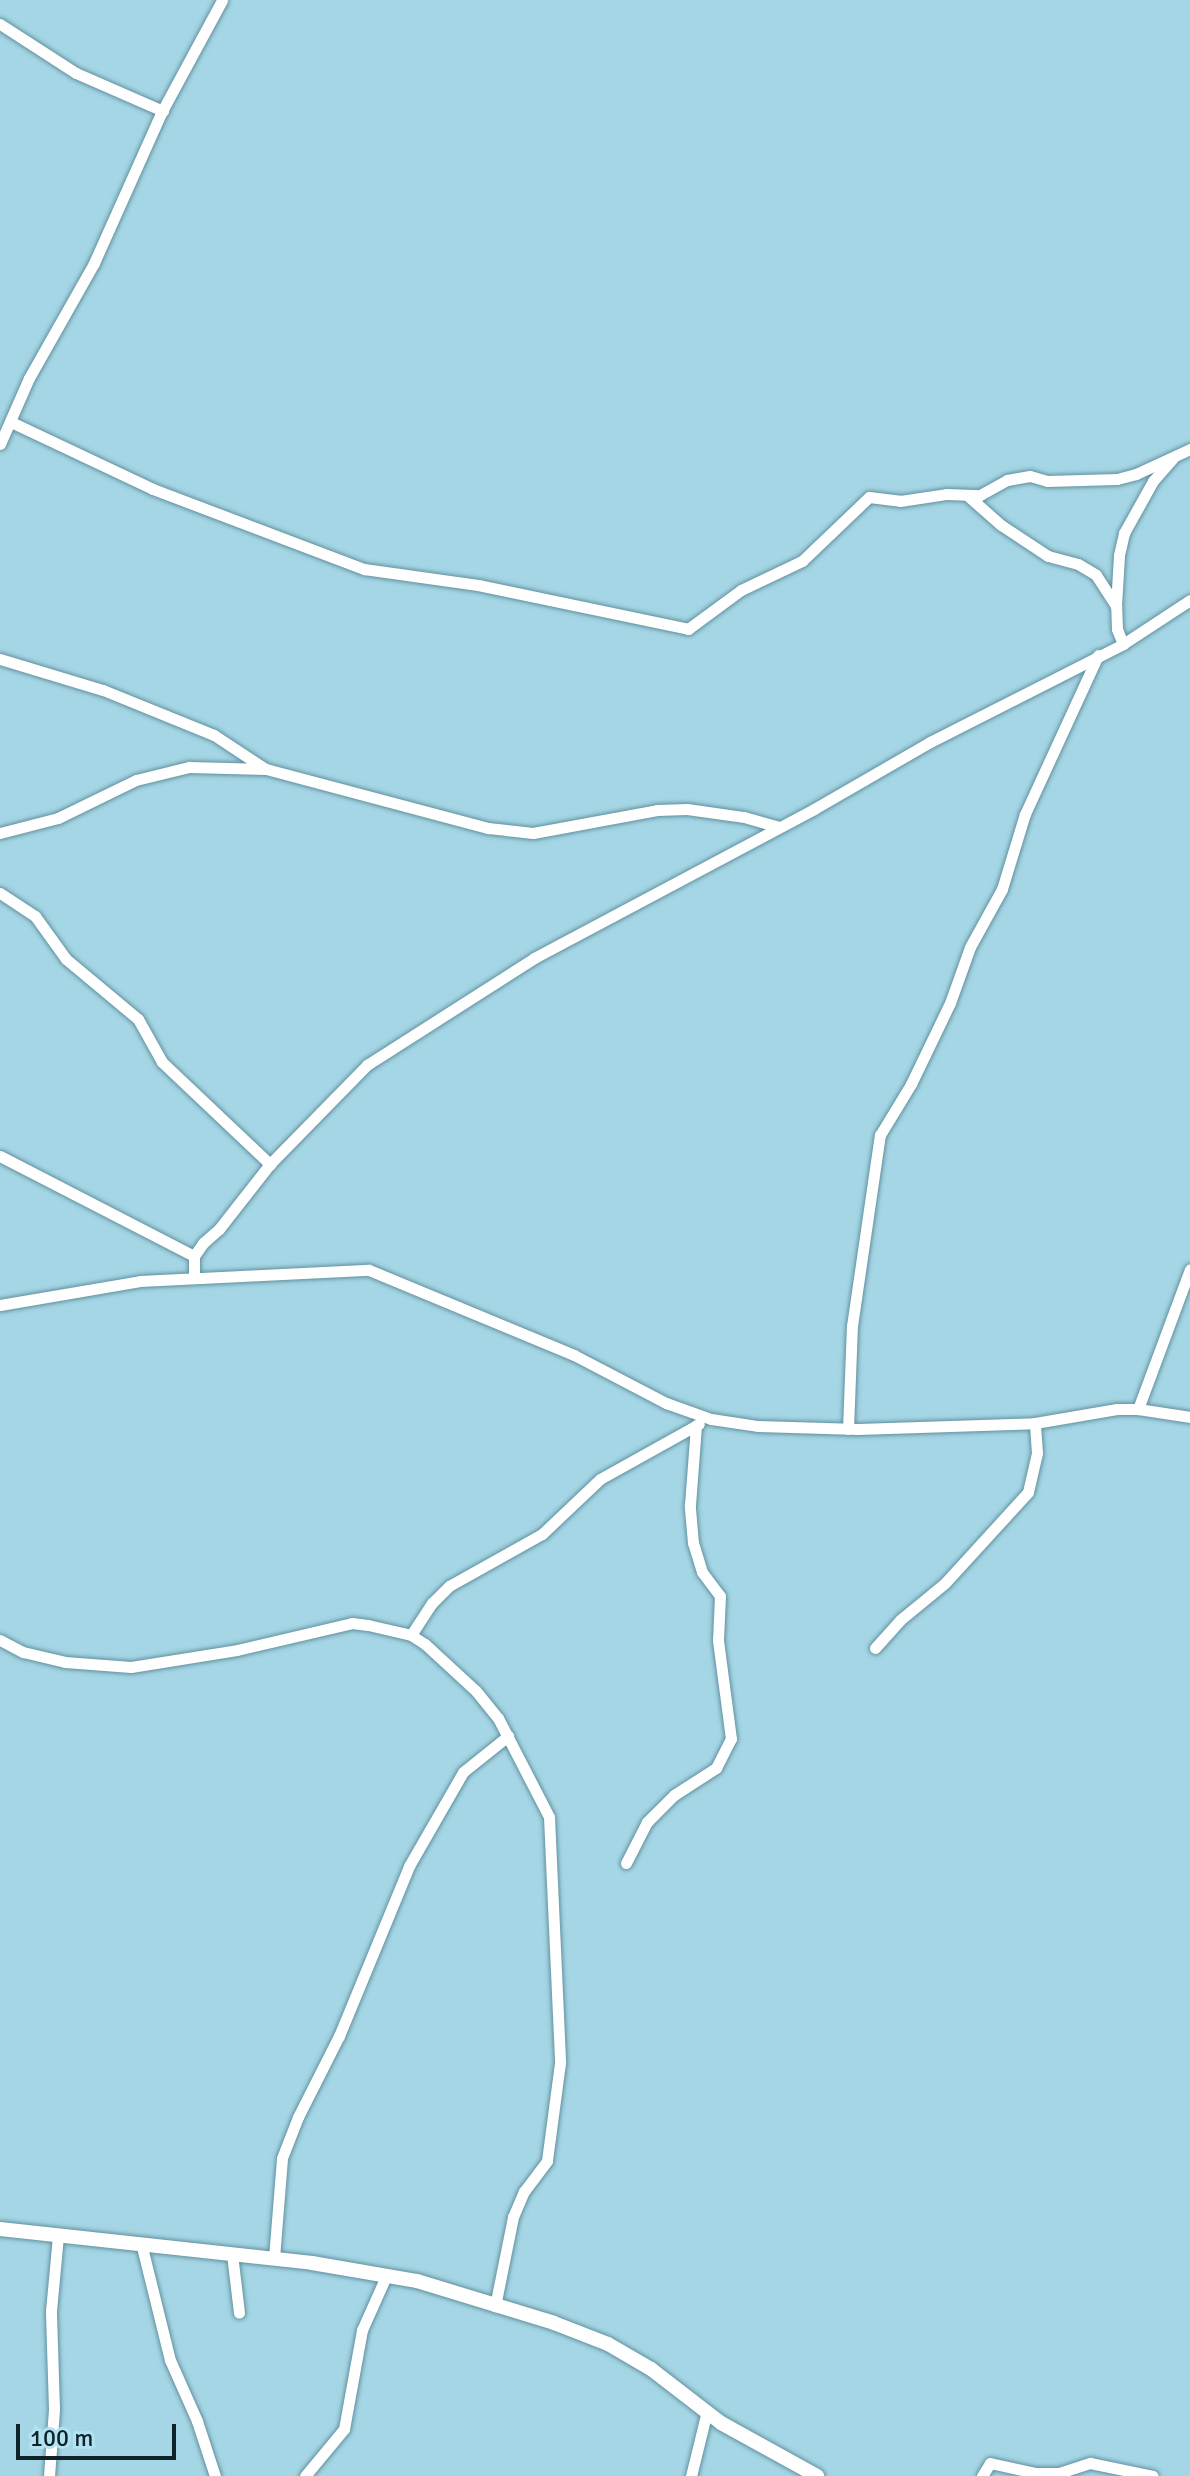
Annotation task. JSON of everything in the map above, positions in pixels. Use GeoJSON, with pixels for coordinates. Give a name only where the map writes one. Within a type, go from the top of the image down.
{"type":"FeatureCollection","features":[{"type":"Feature","properties":{"kind":"main road"},"geometry":{"type":"LineString","coordinates":[[0,2229],[274,2258],[387,2274],[554,2323],[608,2344],[651,2369],[755,2443],[817,2476]]}},
{"type":"Feature","properties":{"kind":"street"},"geometry":{"type":"LineString","coordinates":[[0,444],[29,378],[94,263],[163,111],[222,0]]}},
{"type":"Feature","properties":{"kind":"street"},"geometry":{"type":"LineString","coordinates":[[0,24],[76,73],[163,111]]}},
{"type":"Feature","properties":{"kind":"street"},"geometry":{"type":"LineString","coordinates":[[11,422],[153,489],[364,569],[478,585],[683,628],[694,627],[719,605],[761,579],[802,561],[850,519],[864,499],[875,496],[900,501],[984,494],[1007,480],[1030,476],[1047,481],[1125,478],[1190,449]]}},
{"type":"Feature","properties":{"kind":"street"},"geometry":{"type":"LineString","coordinates":[[1123,644],[1118,638],[1116,606],[1119,555],[1130,516],[1174,457]]}},
{"type":"Feature","properties":{"kind":"street"},"geometry":{"type":"LineString","coordinates":[[967,495],[1001,525],[1048,556],[1078,564],[1096,575],[1116,606]]}},
{"type":"Feature","properties":{"kind":"street"},"geometry":{"type":"LineString","coordinates":[[194,1277],[194,1256],[270,1164],[367,1065],[534,958],[930,742],[1123,644],[1190,600]]}},
{"type":"Feature","properties":{"kind":"street"},"geometry":{"type":"LineString","coordinates":[[848,1429],[852,1326],[869,1188],[880,1135],[911,1084],[950,1003],[970,947],[1002,889],[1025,814],[1098,655]]}},
{"type":"Feature","properties":{"kind":"street"},"geometry":{"type":"LineString","coordinates":[[0,659],[103,690],[214,735],[266,769]]}},
{"type":"Feature","properties":{"kind":"street"},"geometry":{"type":"LineString","coordinates":[[0,833],[58,818],[136,780],[189,767],[266,769],[488,828],[533,833],[657,810],[687,809],[744,817],[778,827]]}},
{"type":"Feature","properties":{"kind":"street"},"geometry":{"type":"LineString","coordinates":[[0,893],[35,916],[66,959],[138,1019],[162,1062],[270,1164]]}},
{"type":"Feature","properties":{"kind":"street"},"geometry":{"type":"LineString","coordinates":[[0,1156],[194,1256]]}},
{"type":"Feature","properties":{"kind":"street"},"geometry":{"type":"LineString","coordinates":[[1138,1409],[1190,1269]]}},
{"type":"Feature","properties":{"kind":"street"},"geometry":{"type":"LineString","coordinates":[[0,1305],[113,1284],[194,1277],[369,1270],[574,1355],[666,1403],[711,1419],[758,1426],[848,1429],[1035,1423],[1138,1409],[1190,1417]]}},
{"type":"Feature","properties":{"kind":"street"},"geometry":{"type":"LineString","coordinates":[[411,1635],[432,1603],[449,1586],[526,1545],[561,1520],[600,1479],[711,1419]]}},
{"type":"Feature","properties":{"kind":"street"},"geometry":{"type":"LineString","coordinates":[[875,1648],[900,1620],[945,1583],[1028,1492],[1037,1453],[1035,1423]]}},
{"type":"Feature","properties":{"kind":"street"},"geometry":{"type":"LineString","coordinates":[[626,1863],[647,1822],[674,1795],[716,1768],[731,1739],[718,1640],[720,1596],[702,1572],[693,1543],[690,1505],[696,1425]]}},
{"type":"Feature","properties":{"kind":"street"},"geometry":{"type":"LineString","coordinates":[[0,1640],[23,1652],[65,1662],[131,1667],[237,1650],[352,1623],[411,1635],[476,1691],[508,1736],[549,1817],[560,2063],[552,2143],[547,2161],[524,2191],[513,2217],[495,2306]]}},
{"type":"Feature","properties":{"kind":"street"},"geometry":{"type":"LineString","coordinates":[[274,2258],[282,2158],[298,2117],[339,2036],[409,1866],[463,1772],[508,1736]]}},
{"type":"Feature","properties":{"kind":"street"},"geometry":{"type":"LineString","coordinates":[[49,2476],[54,2409],[51,2311],[58,2235]]}},
{"type":"Feature","properties":{"kind":"street"},"geometry":{"type":"LineString","coordinates":[[141,2243],[170,2360],[197,2421],[215,2476]]}},
{"type":"Feature","properties":{"kind":"street"},"geometry":{"type":"LineString","coordinates":[[232,2254],[239,2313]]}},
{"type":"Feature","properties":{"kind":"street"},"geometry":{"type":"LineString","coordinates":[[305,2476],[344,2429],[362,2330],[387,2274]]}},
{"type":"Feature","properties":{"kind":"street"},"geometry":{"type":"LineString","coordinates":[[691,2476],[707,2411]]}},
{"type":"Feature","properties":{"kind":"street"},"geometry":{"type":"LineString","coordinates":[[982,2476],[990,2463],[1036,2473],[1059,2473],[1090,2463],[1153,2476]]}}]}
